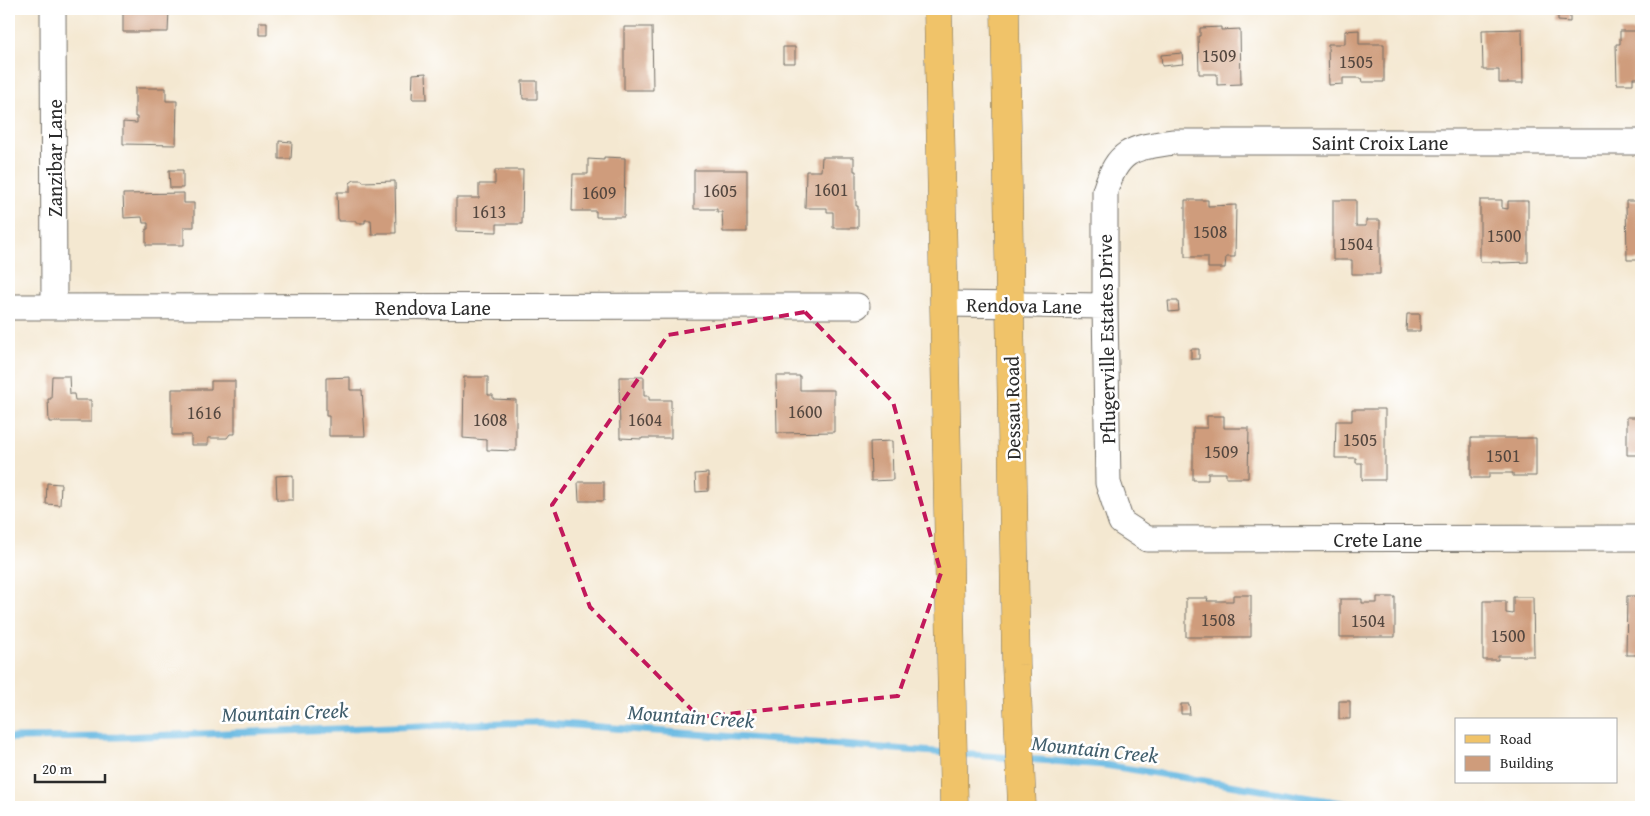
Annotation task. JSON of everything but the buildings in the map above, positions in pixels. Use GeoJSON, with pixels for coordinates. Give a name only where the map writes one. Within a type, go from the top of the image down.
{"type":"FeatureCollection","features":[{"type":"Feature","properties":{"kind":"main road"},"geometry":{"type":"LineString","coordinates":[[938,9],[954,807]]}},
{"type":"Feature","properties":{"kind":"main road","name":"Dessau Road"},"geometry":{"type":"LineString","coordinates":[[1005,9],[1016,665],[1022,805]]}},
{"type":"Feature","properties":{"kind":"street","name":"Zanzibar Lane"},"geometry":{"type":"LineString","coordinates":[[53,9],[54,307]]}},
{"type":"Feature","properties":{"kind":"street","name":"Saint Croix Lane"},"geometry":{"type":"LineString","coordinates":[[1121,157],[1140,147],[1172,142],[1641,142]]}},
{"type":"Feature","properties":{"kind":"street","name":"Pflugerville Estates Drive"},"geometry":{"type":"LineString","coordinates":[[1121,157],[1110,175],[1105,191],[1108,483],[1121,522]]}},
{"type":"Feature","properties":{"kind":"street","name":"Rendova Lane"},"geometry":{"type":"LineString","coordinates":[[944,304],[1105,306]]}},
{"type":"Feature","properties":{"kind":"street","name":"Rendova Lane"},"geometry":{"type":"LineString","coordinates":[[9,307],[857,306]]}},
{"type":"Feature","properties":{"kind":"street","name":"Crete Lane"},"geometry":{"type":"LineString","coordinates":[[1121,522],[1147,540],[1641,538]]}},
{"type":"Feature","properties":{"kind":"highlighted area"},"geometry":{"type":"Polygon","coordinates":[[[805,312],[893,402],[941,573],[898,696],[699,717],[590,607],[552,505],[668,335],[805,312]]]}},
{"type":"Feature","properties":{"kind":"waterway","name":"Mountain Creek"},"geometry":{"type":"LineString","coordinates":[[9,738],[119,737],[533,722],[948,753]]}},
{"type":"Feature","properties":{"kind":"waterway","name":"Mountain Creek"},"geometry":{"type":"LineString","coordinates":[[958,754],[1015,758]]}},
{"type":"Feature","properties":{"kind":"waterway","name":"Mountain Creek"},"geometry":{"type":"LineString","coordinates":[[1026,759],[1105,765],[1367,807]]}}]}
